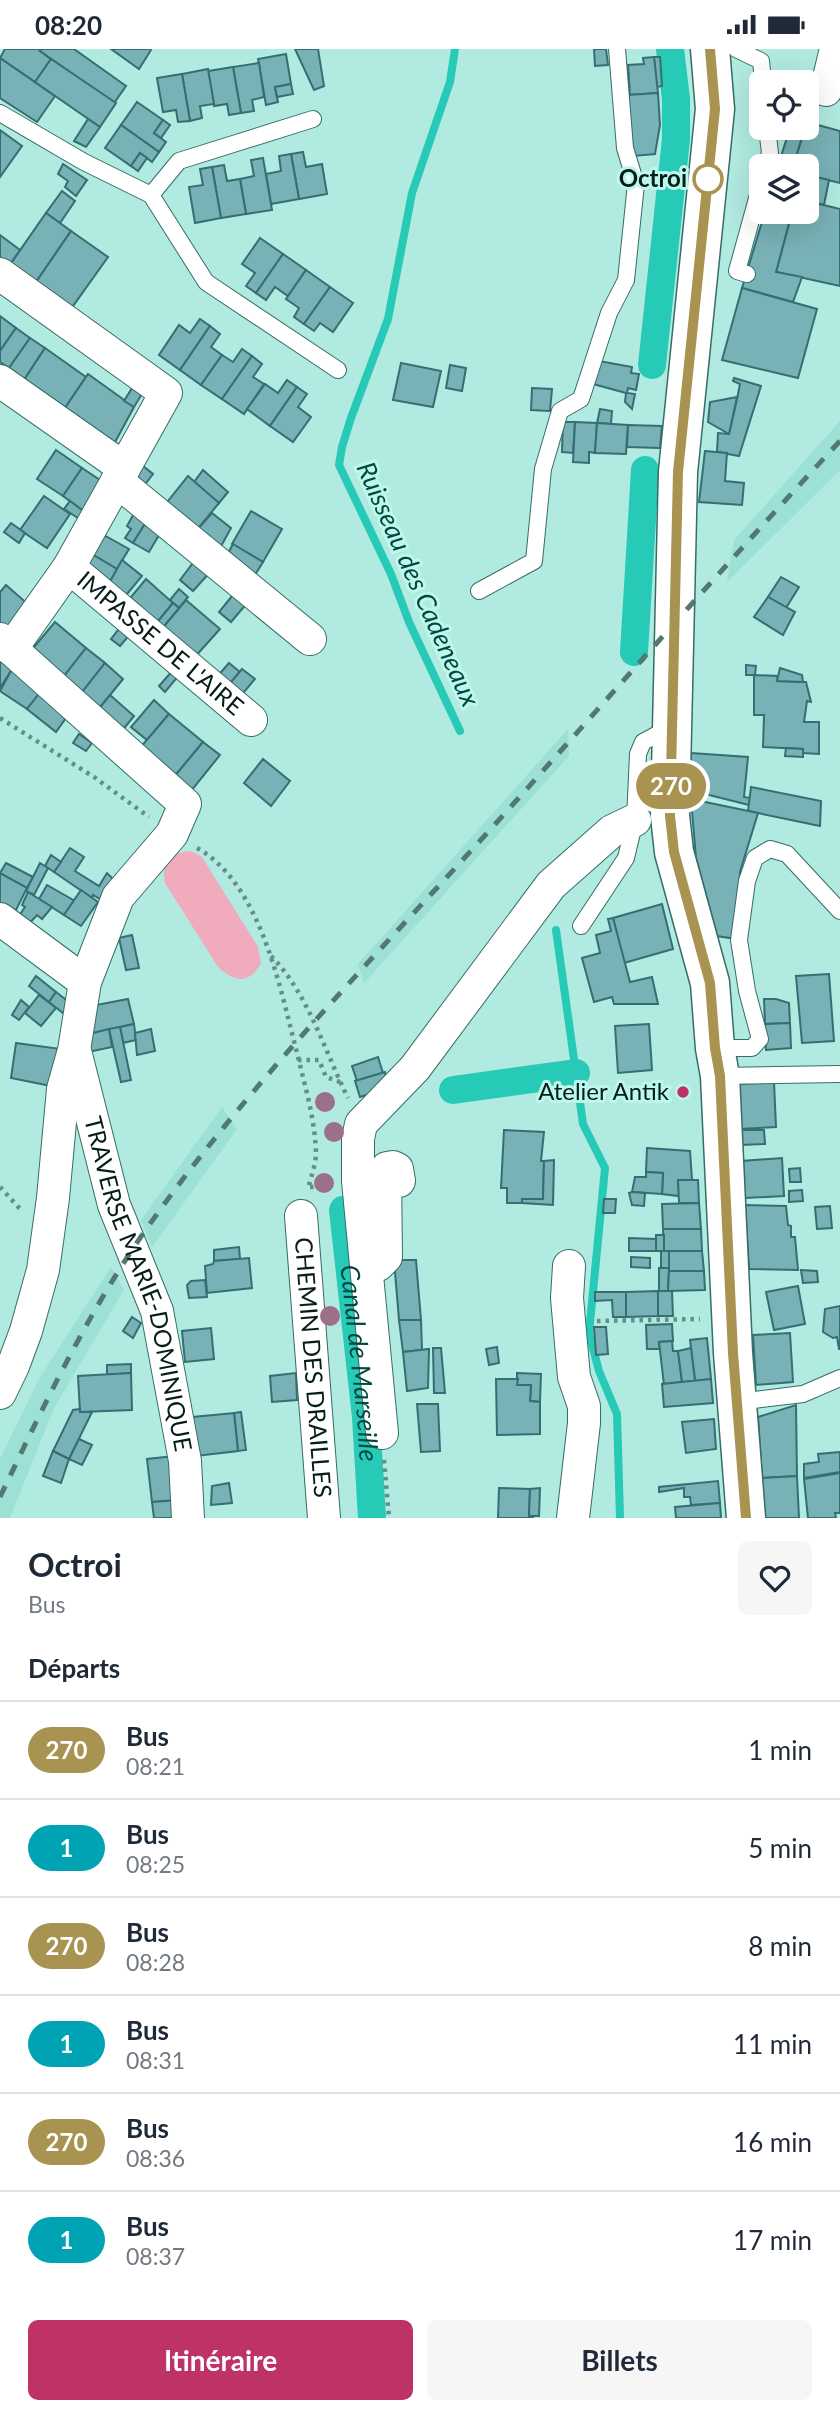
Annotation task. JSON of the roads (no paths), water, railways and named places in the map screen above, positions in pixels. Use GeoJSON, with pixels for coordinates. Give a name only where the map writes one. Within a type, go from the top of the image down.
{"type":"FeatureCollection","features":[{"type":"Feature","properties":{"kind":"main road"},"geometry":{"type":"LineString","coordinates":[[710,49],[715,109],[678,472],[671,727],[653,818],[674,852],[710,983],[718,1062],[746,1518]]}},
{"type":"Feature","properties":{"kind":"street"},"geometry":{"type":"LineString","coordinates":[[826,90],[836,49]]}},
{"type":"Feature","properties":{"kind":"street"},"geometry":{"type":"LineString","coordinates":[[0,274],[166,393],[69,567],[6,644],[185,804],[172,834],[118,897],[85,982],[74,1050],[63,1089],[43,1270],[26,1331],[0,1393]]}},
{"type":"Feature","properties":{"kind":"street"},"geometry":{"type":"LineString","coordinates":[[0,380],[121,475],[310,639]]}},
{"type":"Feature","properties":{"kind":"street","name":"IMPASSE DE L'AIRE"},"geometry":{"type":"LineString","coordinates":[[69,567],[251,720]]}},
{"type":"Feature","properties":{"kind":"street"},"geometry":{"type":"LineString","coordinates":[[382,1433],[366,1260],[348,1183],[361,1124],[415,1068],[551,885],[612,831],[653,818]]}},
{"type":"Feature","properties":{"kind":"street"},"geometry":{"type":"LineString","coordinates":[[0,919],[85,982]]}},
{"type":"Feature","properties":{"kind":"street","name":"TRAVERSE MARIE-DOMINIQUE"},"geometry":{"type":"LineString","coordinates":[[74,1050],[114,1205],[157,1311],[186,1461],[188,1518]]}},
{"type":"Feature","properties":{"kind":"street"},"geometry":{"type":"LineString","coordinates":[[366,1260],[378,1265],[386,1257],[387,1168],[397,1169],[399,1181]]}},
{"type":"Feature","properties":{"kind":"street","name":"CHEMIN DES DRAILLES"},"geometry":{"type":"LineString","coordinates":[[301,1216],[324,1518]]}},
{"type":"Feature","properties":{"kind":"street"},"geometry":{"type":"LineString","coordinates":[[569,1266],[567,1298],[574,1377],[584,1406],[573,1518]]}},
{"type":"Feature","properties":{"kind":"lane"},"geometry":{"type":"LineString","coordinates":[[480,591],[534,561],[543,469],[560,411],[581,398],[609,313],[626,280],[636,184],[625,148],[617,49]]}},
{"type":"Feature","properties":{"kind":"lane"},"geometry":{"type":"LineString","coordinates":[[736,49],[761,61],[762,70]]}},
{"type":"Feature","properties":{"kind":"lane"},"geometry":{"type":"LineString","coordinates":[[0,113],[84,162],[151,195],[206,282],[338,370]]}},
{"type":"Feature","properties":{"kind":"lane"},"geometry":{"type":"LineString","coordinates":[[151,195],[179,161],[313,119]]}},
{"type":"Feature","properties":{"kind":"lane"},"geometry":{"type":"LineString","coordinates":[[747,274],[737,271],[750,224]]}},
{"type":"Feature","properties":{"kind":"lane"},"geometry":{"type":"LineString","coordinates":[[581,926],[653,818]]}},
{"type":"Feature","properties":{"kind":"lane"},"geometry":{"type":"LineString","coordinates":[[718,1062],[752,1048],[760,1039],[747,991],[739,940],[747,881],[755,858],[770,849],[787,854],[840,911]]}},
{"type":"Feature","properties":{"kind":"lane"},"geometry":{"type":"LineString","coordinates":[[718,1062],[840,1074]]}},
{"type":"Feature","properties":{"kind":"lane"},"geometry":{"type":"LineString","coordinates":[[738,1402],[803,1394],[840,1378]]}},
{"type":"Feature","properties":{"kind":"waterway","name":"Ruisseau des Cadeneaux"},"geometry":{"type":"LineString","coordinates":[[455,49],[450,82],[412,193],[388,319],[351,418],[339,465],[391,574],[409,622],[460,731]]}},
{"type":"Feature","properties":{"kind":"waterway"},"geometry":{"type":"LineString","coordinates":[[652,365],[676,139],[676,99],[670,49]]}},
{"type":"Feature","properties":{"kind":"waterway"},"geometry":{"type":"LineString","coordinates":[[634,652],[645,470]]}},
{"type":"Feature","properties":{"kind":"waterway","name":"Ruisseau des Cadeneaux"},"geometry":{"type":"LineString","coordinates":[[556,930],[583,1124],[605,1168],[589,1333],[599,1371],[617,1414],[620,1518]]}},
{"type":"Feature","properties":{"kind":"waterway"},"geometry":{"type":"LineString","coordinates":[[453,1090],[576,1073]]}},
{"type":"Feature","properties":{"kind":"waterway","name":"Canal de Marseille"},"geometry":{"type":"LineString","coordinates":[[343,1210],[366,1417],[372,1518]]}},
{"type":"Feature","properties":{"kind":"railway"},"geometry":{"type":"LineString","coordinates":[[0,1497],[50,1394],[105,1293],[147,1228],[186,1175],[312,1024],[840,441]]}},
{"type":"Feature","properties":{"kind":"place","name":"Octroi"},"geometry":{"type":"Point","coordinates":[708,179]}},
{"type":"Feature","properties":{"kind":"place","name":"Atelier Antik"},"geometry":{"type":"Point","coordinates":[683,1092]}}]}
